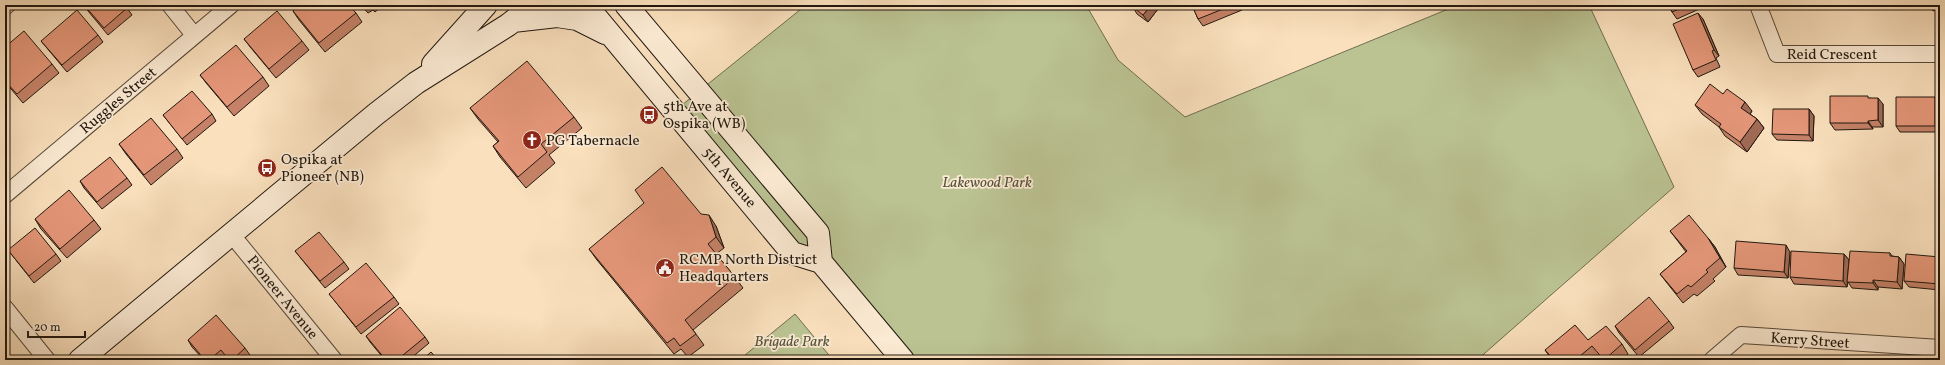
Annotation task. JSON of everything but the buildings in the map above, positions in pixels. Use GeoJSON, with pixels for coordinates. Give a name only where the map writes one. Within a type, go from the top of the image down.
{"type":"FeatureCollection","features":[{"type":"Feature","properties":{"kind":"main road"},"geometry":{"type":"LineString","coordinates":[[416,83],[486,5]]}},
{"type":"Feature","properties":{"kind":"main road"},"geometry":{"type":"LineString","coordinates":[[80,360],[376,114],[416,83],[513,21],[534,5]]}},
{"type":"Feature","properties":{"kind":"main road","name":"5th Avenue"},"geometry":{"type":"LineString","coordinates":[[586,5],[792,253],[821,262],[818,233],[626,5]]}},
{"type":"Feature","properties":{"kind":"main road"},"geometry":{"type":"LineString","coordinates":[[635,5],[645,27]]}},
{"type":"Feature","properties":{"kind":"main road"},"geometry":{"type":"LineString","coordinates":[[513,21],[558,16],[577,19],[612,36]]}},
{"type":"Feature","properties":{"kind":"main road"},"geometry":{"type":"LineString","coordinates":[[821,262],[903,360]]}},
{"type":"Feature","properties":{"kind":"street"},"geometry":{"type":"LineString","coordinates":[[170,5],[194,35]]}},
{"type":"Feature","properties":{"kind":"street","name":"Ruggles Street"},"geometry":{"type":"LineString","coordinates":[[5,194],[231,5]]}},
{"type":"Feature","properties":{"kind":"street","name":"Reid Crescent"},"geometry":{"type":"LineString","coordinates":[[1758,5],[1777,54],[1940,54]]}},
{"type":"Feature","properties":{"kind":"street","name":"Pioneer Avenue"},"geometry":{"type":"LineString","coordinates":[[232,235],[334,360]]}},
{"type":"Feature","properties":{"kind":"street"},"geometry":{"type":"LineString","coordinates":[[5,308],[47,360]]}},
{"type":"Feature","properties":{"kind":"street","name":"Kerry Street"},"geometry":{"type":"LineString","coordinates":[[1712,360],[1742,335],[1940,348]]}},
{"type":"Feature","properties":{"kind":"lane"},"geometry":{"type":"LineString","coordinates":[[5,12],[13,5]]}},
{"type":"Feature","properties":{"kind":"green space","name":"Lakewood Park"},"geometry":{"type":"Polygon","coordinates":[[[806,5],[1086,5],[1118,60],[1185,117],[1458,5],[1589,5],[1674,187],[1477,360],[895,360],[682,105],[806,5]]]}},
{"type":"Feature","properties":{"kind":"green space","name":"Brigade Park"},"geometry":{"type":"Polygon","coordinates":[[[795,314],[833,360],[739,360],[795,314]]]}},
{"type":"Feature","properties":{"kind":"place","name":"5th Ave at Ospika (WB)"},"geometry":{"type":"Point","coordinates":[649,115]}},
{"type":"Feature","properties":{"kind":"place","name":"PG Tabernacle"},"geometry":{"type":"Point","coordinates":[532,140]}},
{"type":"Feature","properties":{"kind":"place","name":"Ospika at Pioneer (NB)"},"geometry":{"type":"Point","coordinates":[267,168]}},
{"type":"Feature","properties":{"kind":"place","name":"RCMP North District Headquarters"},"geometry":{"type":"Point","coordinates":[665,268]}}]}
